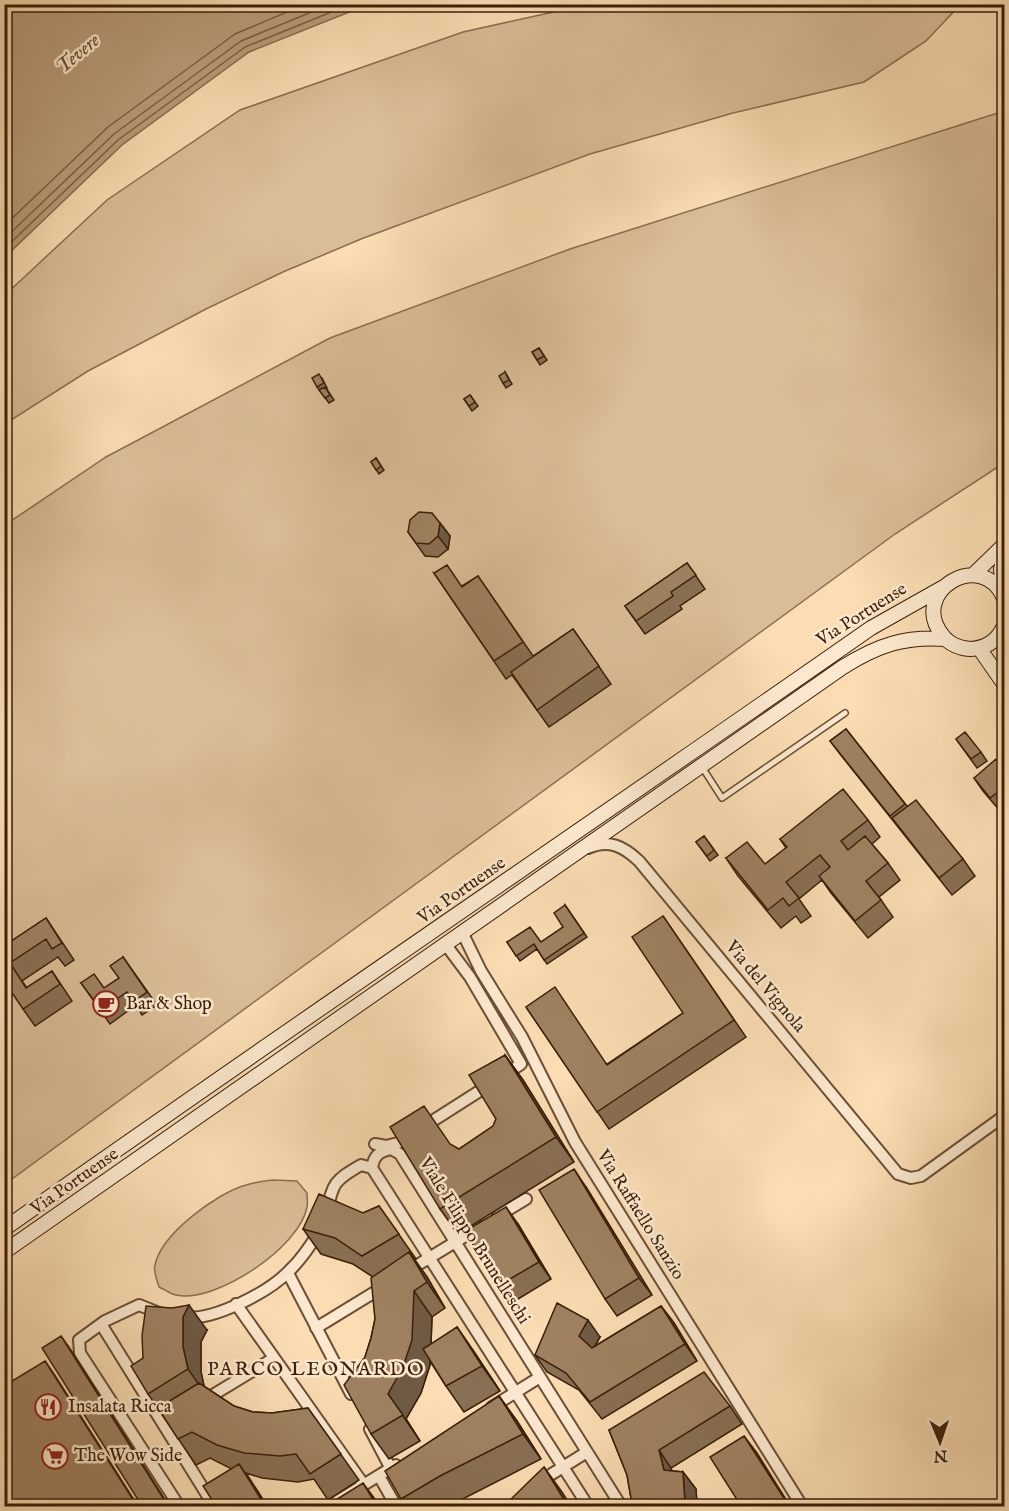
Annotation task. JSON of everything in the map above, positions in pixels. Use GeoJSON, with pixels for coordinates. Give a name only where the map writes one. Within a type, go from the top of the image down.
{"type":"FeatureCollection","features":[{"type":"Feature","properties":{"kind":"street"},"geometry":{"type":"LineString","coordinates":[[1004,596],[989,580],[973,575],[1005,545]]}},
{"type":"Feature","properties":{"kind":"street"},"geometry":{"type":"LineString","coordinates":[[1004,596],[1001,569],[1005,556]]}},
{"type":"Feature","properties":{"kind":"street","name":"Via Portuense"},"geometry":{"type":"LineString","coordinates":[[4,1229],[254,1053],[436,931],[871,628],[959,577],[973,575]]}},
{"type":"Feature","properties":{"kind":"street"},"geometry":{"type":"LineString","coordinates":[[942,588],[936,600],[934,614],[936,625],[946,639]]}},
{"type":"Feature","properties":{"kind":"street"},"geometry":{"type":"LineString","coordinates":[[1004,628],[994,641],[979,648],[1005,684]]}},
{"type":"Feature","properties":{"kind":"street"},"geometry":{"type":"LineString","coordinates":[[1004,628],[1005,650]]}},
{"type":"Feature","properties":{"kind":"street","name":"Via Portuense"},"geometry":{"type":"LineString","coordinates":[[4,1252],[582,851],[700,765],[864,654],[886,645],[918,637],[946,639],[960,647],[979,648]]}},
{"type":"Feature","properties":{"kind":"street","name":"Via del Vignola"},"geometry":{"type":"LineString","coordinates":[[582,851],[597,844],[613,844],[623,848],[638,860],[894,1170],[902,1176],[910,1178],[925,1174],[1005,1116]]}},
{"type":"Feature","properties":{"kind":"street","name":"Via Raffaello Sanzio"},"geometry":{"type":"LineString","coordinates":[[463,934],[481,971],[522,1037],[575,1142],[802,1506]]}},
{"type":"Feature","properties":{"kind":"street"},"geometry":{"type":"LineString","coordinates":[[375,1144],[386,1146],[398,1143],[521,1064],[470,977],[446,945]]}},
{"type":"Feature","properties":{"kind":"street","name":"Viale Filippo Brunelleschi"},"geometry":{"type":"LineString","coordinates":[[372,1168],[374,1158],[379,1152],[391,1149],[400,1154],[621,1506]]}},
{"type":"Feature","properties":{"kind":"street"},"geometry":{"type":"LineString","coordinates":[[179,1506],[80,1353],[79,1340],[101,1324],[139,1305],[158,1312],[189,1318],[221,1311],[260,1293],[288,1273],[307,1252],[325,1220],[331,1187],[339,1178],[361,1165],[372,1168],[514,1394],[588,1506]]}},
{"type":"Feature","properties":{"kind":"street"},"geometry":{"type":"LineString","coordinates":[[316,1328],[526,1199]]}},
{"type":"Feature","properties":{"kind":"street"},"geometry":{"type":"LineString","coordinates":[[288,1273],[391,1469]]}},
{"type":"Feature","properties":{"kind":"street"},"geometry":{"type":"LineString","coordinates":[[236,1304],[364,1485]]}},
{"type":"Feature","properties":{"kind":"street"},"geometry":{"type":"LineString","coordinates":[[101,1324],[214,1506]]}},
{"type":"Feature","properties":{"kind":"street"},"geometry":{"type":"LineString","coordinates":[[194,1407],[274,1358]]}},
{"type":"Feature","properties":{"kind":"street"},"geometry":{"type":"LineString","coordinates":[[486,1411],[540,1377]]}},
{"type":"Feature","properties":{"kind":"street"},"geometry":{"type":"LineString","coordinates":[[164,1425],[174,1419]]}},
{"type":"Feature","properties":{"kind":"street"},"geometry":{"type":"LineString","coordinates":[[527,1490],[587,1452]]}},
{"type":"Feature","properties":{"kind":"street"},"geometry":{"type":"LineString","coordinates":[[329,1506],[410,1457]]}},
{"type":"Feature","properties":{"kind":"street"},"geometry":{"type":"LineString","coordinates":[[379,1476],[396,1506]]}},
{"type":"Feature","properties":{"kind":"lane"},"geometry":{"type":"LineString","coordinates":[[700,765],[722,798],[845,713]]}},
{"type":"Feature","properties":{"kind":"shaded area"},"geometry":{"type":"Polygon","coordinates":[[[590,4],[960,5],[926,41],[864,82],[733,113],[590,154],[361,239],[283,272],[206,309],[88,371],[5,424],[5,295],[107,200],[240,110],[463,32],[590,4]]]}},
{"type":"Feature","properties":{"kind":"shaded area"},"geometry":{"type":"Polygon","coordinates":[[[1004,111],[1004,463],[895,534],[5,1184],[5,525],[106,457],[330,338],[570,249],[1004,111]]]}},
{"type":"Feature","properties":{"kind":"shaded area"},"geometry":{"type":"Polygon","coordinates":[[[273,1180],[297,1181],[307,1193],[307,1207],[301,1223],[273,1255],[233,1282],[212,1291],[193,1295],[176,1295],[159,1287],[155,1265],[159,1253],[179,1228],[206,1206],[234,1189],[273,1180]]]}},
{"type":"Feature","properties":{"kind":"water","name":"Tevere"},"geometry":{"type":"Polygon","coordinates":[[[5,4],[367,5],[249,52],[122,145],[5,257],[5,4]]]}},
{"type":"Feature","properties":{"kind":"building"},"geometry":{"type":"Polygon","coordinates":[[[539,348],[544,356],[537,360],[532,352],[539,348]]]}},
{"type":"Feature","properties":{"kind":"building"},"geometry":{"type":"Polygon","coordinates":[[[505,372],[509,380],[503,383],[499,376],[505,372]]]}},
{"type":"Feature","properties":{"kind":"building"},"geometry":{"type":"Polygon","coordinates":[[[319,374],[324,383],[317,387],[312,378],[319,374]]]}},
{"type":"Feature","properties":{"kind":"building"},"geometry":{"type":"Polygon","coordinates":[[[325,387],[330,395],[325,398],[319,390],[325,387]]]}},
{"type":"Feature","properties":{"kind":"building"},"geometry":{"type":"Polygon","coordinates":[[[470,395],[475,402],[469,406],[464,399],[470,395]]]}},
{"type":"Feature","properties":{"kind":"building"},"geometry":{"type":"Polygon","coordinates":[[[376,458],[381,466],[376,470],[371,462],[376,458]]]}},
{"type":"Feature","properties":{"kind":"building"},"geometry":{"type":"Polygon","coordinates":[[[419,512],[432,513],[440,523],[438,536],[429,544],[416,543],[408,532],[410,520],[419,512]]]}},
{"type":"Feature","properties":{"kind":"building"},"geometry":{"type":"Polygon","coordinates":[[[687,563],[696,575],[671,592],[673,596],[636,621],[625,606],[687,563]]]}},
{"type":"Feature","properties":{"kind":"building"},"geometry":{"type":"Polygon","coordinates":[[[447,565],[462,587],[478,576],[523,642],[494,661],[434,573],[447,565]]]}},
{"type":"Feature","properties":{"kind":"building"},"geometry":{"type":"Polygon","coordinates":[[[573,629],[599,666],[537,710],[511,672],[573,629]]]}},
{"type":"Feature","properties":{"kind":"building"},"geometry":{"type":"Polygon","coordinates":[[[846,729],[905,804],[890,816],[830,741],[846,729]]]}},
{"type":"Feature","properties":{"kind":"building"},"geometry":{"type":"Polygon","coordinates":[[[965,732],[981,752],[971,759],[956,739],[965,732]]]}},
{"type":"Feature","properties":{"kind":"building"},"geometry":{"type":"Polygon","coordinates":[[[996,759],[1005,769],[1005,800],[998,792],[990,798],[974,778],[996,759]]]}},
{"type":"Feature","properties":{"kind":"building"},"geometry":{"type":"Polygon","coordinates":[[[843,789],[868,820],[841,841],[848,850],[865,836],[888,863],[866,881],[881,900],[855,921],[819,876],[830,867],[820,855],[786,882],[799,898],[789,906],[783,898],[768,910],[726,858],[747,842],[765,864],[787,847],[780,839],[843,789]]]}},
{"type":"Feature","properties":{"kind":"building"},"geometry":{"type":"Polygon","coordinates":[[[916,800],[963,859],[939,878],[892,818],[916,800]]]}},
{"type":"Feature","properties":{"kind":"building"},"geometry":{"type":"Polygon","coordinates":[[[704,836],[714,850],[707,856],[696,842],[704,836]]]}},
{"type":"Feature","properties":{"kind":"building"},"geometry":{"type":"Polygon","coordinates":[[[565,905],[584,933],[544,960],[534,944],[516,956],[507,942],[530,927],[541,942],[563,927],[554,913],[565,905]]]}},
{"type":"Feature","properties":{"kind":"building"},"geometry":{"type":"Polygon","coordinates":[[[663,916],[734,1020],[597,1112],[526,1007],[555,987],[607,1065],[683,1013],[632,937],[663,916]]]}},
{"type":"Feature","properties":{"kind":"building"},"geometry":{"type":"Polygon","coordinates":[[[46,918],[62,943],[52,949],[46,939],[10,963],[26,988],[52,971],[60,984],[23,1009],[4,981],[4,946],[46,918]]]}},
{"type":"Feature","properties":{"kind":"building"},"geometry":{"type":"Polygon","coordinates":[[[123,957],[147,992],[133,1002],[127,992],[101,1010],[81,983],[94,974],[104,988],[119,978],[110,966],[123,957]]]}},
{"type":"Feature","properties":{"kind":"building"},"geometry":{"type":"Polygon","coordinates":[[[505,1055],[556,1137],[440,1209],[390,1127],[424,1106],[450,1144],[459,1149],[493,1126],[496,1119],[469,1075],[505,1055]]]}},
{"type":"Feature","properties":{"kind":"building"},"geometry":{"type":"Polygon","coordinates":[[[574,1169],[639,1278],[605,1299],[539,1190],[574,1169]]]}},
{"type":"Feature","properties":{"kind":"building"},"geometry":{"type":"Polygon","coordinates":[[[319,1194],[363,1213],[379,1206],[399,1234],[362,1256],[335,1238],[303,1229],[319,1194]]]}},
{"type":"Feature","properties":{"kind":"building"},"geometry":{"type":"Polygon","coordinates":[[[506,1207],[539,1262],[498,1286],[465,1231],[506,1207]]]}},
{"type":"Feature","properties":{"kind":"building"},"geometry":{"type":"Polygon","coordinates":[[[409,1252],[427,1282],[414,1291],[412,1340],[403,1367],[388,1394],[403,1415],[371,1434],[344,1385],[365,1357],[371,1338],[375,1319],[371,1278],[409,1252]]]}},
{"type":"Feature","properties":{"kind":"building"},"geometry":{"type":"Polygon","coordinates":[[[557,1303],[588,1320],[579,1336],[592,1348],[661,1306],[685,1344],[590,1402],[566,1373],[535,1355],[557,1303]]]}},
{"type":"Feature","properties":{"kind":"building"},"geometry":{"type":"Polygon","coordinates":[[[189,1305],[183,1317],[183,1347],[188,1369],[148,1394],[131,1366],[143,1358],[142,1336],[146,1306],[172,1308],[189,1305]]]}},
{"type":"Feature","properties":{"kind":"building"},"geometry":{"type":"Polygon","coordinates":[[[457,1327],[482,1366],[446,1386],[423,1349],[457,1327]]]}},
{"type":"Feature","properties":{"kind":"building"},"geometry":{"type":"Polygon","coordinates":[[[61,1336],[168,1506],[142,1506],[42,1348],[61,1336]]]}},
{"type":"Feature","properties":{"kind":"building","name":"The Wow Side"},"geometry":{"type":"Polygon","coordinates":[[[45,1361],[137,1506],[4,1506],[4,1386],[45,1361]]]}},
{"type":"Feature","properties":{"kind":"building"},"geometry":{"type":"Polygon","coordinates":[[[704,1372],[730,1406],[659,1450],[664,1470],[683,1472],[685,1503],[632,1504],[627,1475],[609,1430],[704,1372]]]}},
{"type":"Feature","properties":{"kind":"building"},"geometry":{"type":"Polygon","coordinates":[[[199,1383],[234,1406],[253,1412],[272,1413],[308,1408],[341,1454],[310,1474],[296,1454],[280,1456],[244,1453],[217,1445],[192,1432],[178,1439],[158,1408],[199,1383]]]}},
{"type":"Feature","properties":{"kind":"building"},"geometry":{"type":"Polygon","coordinates":[[[499,1396],[523,1434],[440,1476],[401,1499],[385,1471],[499,1396]]]}},
{"type":"Feature","properties":{"kind":"building"},"geometry":{"type":"Polygon","coordinates":[[[744,1436],[789,1506],[741,1506],[710,1457],[744,1436]]]}},
{"type":"Feature","properties":{"kind":"building"},"geometry":{"type":"Polygon","coordinates":[[[239,1464],[262,1501],[254,1506],[216,1506],[203,1486],[239,1464]]]}},
{"type":"Feature","properties":{"kind":"building"},"geometry":{"type":"Polygon","coordinates":[[[544,1467],[568,1506],[501,1506],[508,1502],[544,1467]]]}},
{"type":"Feature","properties":{"kind":"building"},"geometry":{"type":"Polygon","coordinates":[[[363,1483],[377,1506],[326,1506],[363,1483]]]}},
{"type":"Feature","properties":{"kind":"place","name":"Bar & Shop"},"geometry":{"type":"Point","coordinates":[106,1004]}},
{"type":"Feature","properties":{"kind":"place","name":"Insalata Ricca"},"geometry":{"type":"Point","coordinates":[48,1407]}},
{"type":"Feature","properties":{"kind":"place","name":"The Wow Side"},"geometry":{"type":"Point","coordinates":[55,1456]}},
{"type":"Feature","properties":{"kind":"district","name":"PARCO LEONARDO"},"geometry":{"type":"Point","coordinates":[316,1369]}}]}
